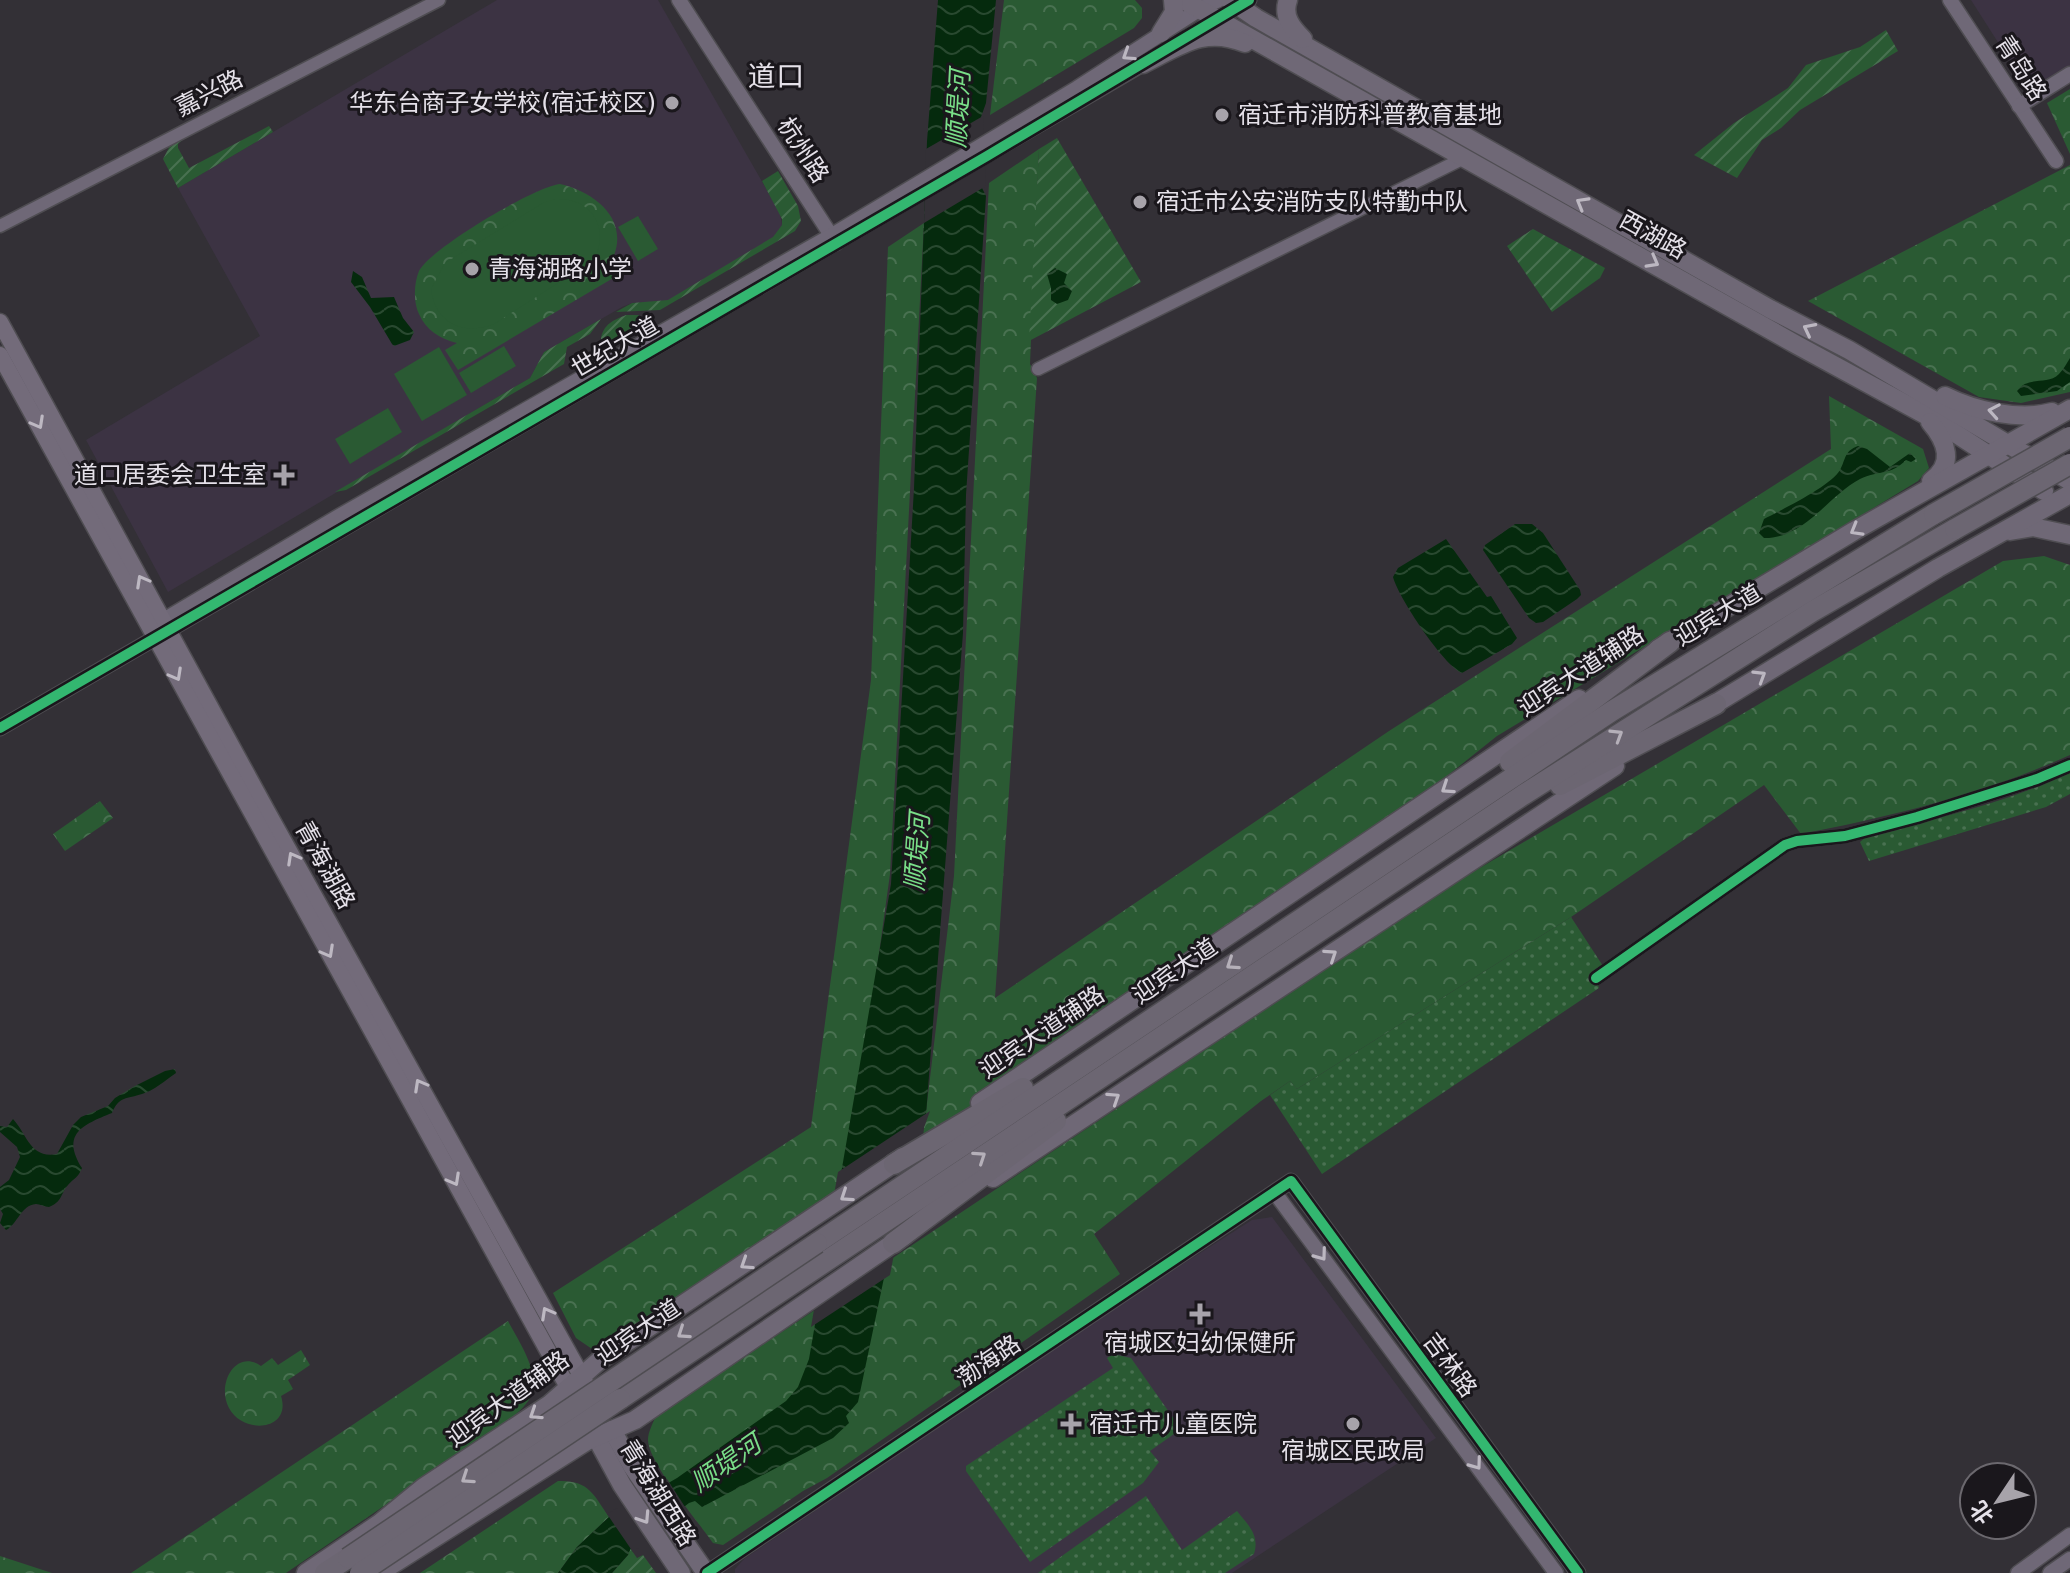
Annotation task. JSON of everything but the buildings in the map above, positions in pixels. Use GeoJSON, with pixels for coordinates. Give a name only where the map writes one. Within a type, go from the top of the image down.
{"type":"FeatureCollection","features":[{"type":"Feature","properties":{"kind":"highway","name":"迎宾大道"},"geometry":{"type":"LineString","coordinates":[[325,1573],[1612,711],[1934,514],[2070,437]]}},
{"type":"Feature","properties":{"kind":"highway","name":"迎宾大道"},"geometry":{"type":"LineString","coordinates":[[360,1573],[1523,795],[1813,611],[2070,464]]}},
{"type":"Feature","properties":{"kind":"highway"},"geometry":{"type":"LineString","coordinates":[[1336,894],[1368,861],[1468,793],[1670,642]]}},
{"type":"Feature","properties":{"kind":"highway"},"geometry":{"type":"LineString","coordinates":[[1318,932],[1361,913],[1551,790],[1716,704]]}},
{"type":"Feature","properties":{"kind":"highway"},"geometry":{"type":"LineString","coordinates":[[901,1238],[1085,1099],[1224,1006],[1296,946]]}},
{"type":"Feature","properties":{"kind":"highway"},"geometry":{"type":"LineString","coordinates":[[894,1164],[1083,1051],[1160,1013]]}},
{"type":"Feature","properties":{"kind":"main road"},"geometry":{"type":"LineString","coordinates":[[1161,33],[1174,12],[1173,0]]}},
{"type":"Feature","properties":{"kind":"main road"},"geometry":{"type":"LineString","coordinates":[[1288,0],[1286,8],[1292,28],[1355,75]]}},
{"type":"Feature","properties":{"kind":"main road","name":"西湖路"},"geometry":{"type":"LineString","coordinates":[[1239,2],[1355,75],[1770,309],[1849,350],[2070,481]]}},
{"type":"Feature","properties":{"kind":"main road","name":"西湖路"},"geometry":{"type":"LineString","coordinates":[[1206,6],[1340,87],[1935,420],[2066,500]]}},
{"type":"Feature","properties":{"kind":"main road"},"geometry":{"type":"LineString","coordinates":[[1143,64],[1194,39],[1220,35],[1255,47],[1340,87]]}},
{"type":"Feature","properties":{"kind":"main road","name":"青海湖路"},"geometry":{"type":"LineString","coordinates":[[0,322],[159,628]]}},
{"type":"Feature","properties":{"kind":"main road"},"geometry":{"type":"LineString","coordinates":[[1849,350],[1959,403],[2034,416],[2070,407]]}},
{"type":"Feature","properties":{"kind":"main road","name":"青海湖路"},"geometry":{"type":"LineString","coordinates":[[0,355],[159,628],[604,1433]]}},
{"type":"Feature","properties":{"kind":"main road"},"geometry":{"type":"LineString","coordinates":[[1828,362],[1926,417],[1940,434],[1948,454],[1945,468],[1891,509]]}},
{"type":"Feature","properties":{"kind":"main road","name":"迎宾大道辅路"},"geometry":{"type":"LineString","coordinates":[[931,1140],[1602,683],[1891,509],[2070,407]]}},
{"type":"Feature","properties":{"kind":"main road"},"geometry":{"type":"LineString","coordinates":[[379,1573],[604,1433],[635,1420],[901,1238],[1588,782],[1954,559],[2066,500]]}},
{"type":"Feature","properties":{"kind":"main road"},"geometry":{"type":"LineString","coordinates":[[1954,559],[2016,528],[2033,527],[2070,535]]}},
{"type":"Feature","properties":{"kind":"main road","name":"迎宾大道辅路"},"geometry":{"type":"LineString","coordinates":[[306,1573],[380,1523],[424,1487],[550,1404],[600,1360],[894,1164]]}},
{"type":"Feature","properties":{"kind":"main road","name":"青海湖西路"},"geometry":{"type":"LineString","coordinates":[[604,1433],[665,1551],[681,1573]]}},
{"type":"Feature","properties":{"kind":"main road","name":"青海湖西路"},"geometry":{"type":"LineString","coordinates":[[630,1480],[683,1539],[707,1573]]}},
{"type":"Feature","properties":{"kind":"street","name":"嘉兴路"},"geometry":{"type":"LineString","coordinates":[[0,226],[439,0]]}},
{"type":"Feature","properties":{"kind":"street","name":"杭州路"},"geometry":{"type":"LineString","coordinates":[[679,0],[834,239]]}},
{"type":"Feature","properties":{"kind":"street","name":"青岛路"},"geometry":{"type":"LineString","coordinates":[[1950,0],[2056,161]]}},
{"type":"Feature","properties":{"kind":"street","name":"世纪大道"},"geometry":{"type":"LineString","coordinates":[[988,149],[1206,6],[1239,2]]}},
{"type":"Feature","properties":{"kind":"street","name":"世纪大道"},"geometry":{"type":"LineString","coordinates":[[0,717],[988,149],[1143,64],[1206,6]]}},
{"type":"Feature","properties":{"kind":"street"},"geometry":{"type":"LineString","coordinates":[[2019,106],[2070,74]]}},
{"type":"Feature","properties":{"kind":"street"},"geometry":{"type":"LineString","coordinates":[[1038,369],[1466,157]]}},
{"type":"Feature","properties":{"kind":"street","name":"世纪大道"},"geometry":{"type":"LineString","coordinates":[[0,728],[159,628]]}},
{"type":"Feature","properties":{"kind":"street"},"geometry":{"type":"LineString","coordinates":[[1596,978],[1785,845],[1845,836],[1917,817],[2037,779],[2070,765]]}},
{"type":"Feature","properties":{"kind":"street","name":"渤海路"},"geometry":{"type":"LineString","coordinates":[[707,1573],[1291,1181]]}},
{"type":"Feature","properties":{"kind":"street","name":"吉林路"},"geometry":{"type":"LineString","coordinates":[[1291,1181],[1578,1573]]}},
{"type":"Feature","properties":{"kind":"street","name":"吉林路"},"geometry":{"type":"LineString","coordinates":[[1275,1193],[1556,1573]]}},
{"type":"Feature","properties":{"kind":"street"},"geometry":{"type":"LineString","coordinates":[[2018,1573],[2070,1535]]}},
{"type":"Feature","properties":{"kind":"street"},"geometry":{"type":"LineString","coordinates":[[2050,1573],[2070,1559]]}},
{"type":"Feature","properties":{"kind":"shaded area","name":"青海湖路小学"},"geometry":{"type":"Polygon","coordinates":[[[497,0],[658,0],[780,213],[782,225],[773,238],[668,301],[632,303],[622,307],[544,352],[530,378],[168,592],[86,440],[260,336],[178,188],[497,0]]]}},
{"type":"Feature","properties":{"kind":"shaded area"},"geometry":{"type":"Polygon","coordinates":[[[1971,0],[2070,0],[2070,66],[2041,85],[2035,87],[2024,83],[1971,0]]]}},
{"type":"Feature","properties":{"kind":"shaded area"},"geometry":{"type":"Polygon","coordinates":[[[1272,1217],[1436,1438],[1232,1573],[735,1573],[744,1559],[1117,1306],[1252,1220],[1272,1217]]]}},
{"type":"Feature","properties":{"kind":"green space"},"geometry":{"type":"Polygon","coordinates":[[[1004,0],[1135,0],[1142,8],[1142,18],[1134,28],[990,115],[1004,0]]]}},
{"type":"Feature","properties":{"kind":"green space"},"geometry":{"type":"Polygon","coordinates":[[[1886,30],[1898,51],[1800,110],[1762,140],[1737,178],[1694,155],[1734,123],[1788,88],[1806,65],[1860,47],[1886,30]]]}},
{"type":"Feature","properties":{"kind":"green space"},"geometry":{"type":"Polygon","coordinates":[[[2070,89],[2070,154],[2047,103],[2070,89]]]}},
{"type":"Feature","properties":{"kind":"green space"},"geometry":{"type":"Polygon","coordinates":[[[269,126],[273,132],[178,188],[163,159],[171,144],[187,136],[178,148],[189,168],[269,126]]]}},
{"type":"Feature","properties":{"kind":"green space"},"geometry":{"type":"Polygon","coordinates":[[[1057,138],[1141,282],[1029,341],[1039,149],[1057,138]]]}},
{"type":"Feature","properties":{"kind":"green space"},"geometry":{"type":"Polygon","coordinates":[[[1039,149],[1030,364],[1037,378],[995,998],[1389,731],[1831,449],[1829,396],[1923,449],[1929,468],[1918,481],[1497,736],[1323,875],[933,1138],[923,1137],[954,876],[989,183],[1039,149]]]}},
{"type":"Feature","properties":{"kind":"green space"},"geometry":{"type":"Polygon","coordinates":[[[2070,165],[2070,392],[2021,403],[1979,397],[1808,301],[2070,165]]]}},
{"type":"Feature","properties":{"kind":"green space"},"geometry":{"type":"Polygon","coordinates":[[[778,171],[798,206],[801,221],[795,231],[660,310],[616,312],[632,303],[668,300],[773,237],[782,225],[782,219],[762,181],[778,171]]]}},
{"type":"Feature","properties":{"kind":"green space"},"geometry":{"type":"Polygon","coordinates":[[[560,184],[597,201],[613,220],[617,246],[612,260],[620,274],[458,370],[445,350],[457,343],[430,329],[417,309],[415,292],[419,271],[442,248],[484,220],[529,196],[560,184]]]}},
{"type":"Feature","properties":{"kind":"green space"},"geometry":{"type":"Polygon","coordinates":[[[555,199],[579,203],[594,217],[600,237],[594,260],[494,324],[461,327],[445,318],[438,310],[431,289],[445,263],[543,203],[555,199]]]}},
{"type":"Feature","properties":{"kind":"green space"},"geometry":{"type":"Polygon","coordinates":[[[638,216],[658,249],[638,261],[618,227],[638,216]]]}},
{"type":"Feature","properties":{"kind":"green space"},"geometry":{"type":"Polygon","coordinates":[[[924,223],[890,874],[845,1197],[614,1350],[595,1351],[576,1338],[553,1293],[811,1127],[871,680],[888,247],[924,223]]]}},
{"type":"Feature","properties":{"kind":"green space"},"geometry":{"type":"Polygon","coordinates":[[[1533,229],[1605,268],[1600,278],[1552,312],[1507,246],[1533,229]]]}},
{"type":"Feature","properties":{"kind":"green space"},"geometry":{"type":"Polygon","coordinates":[[[626,315],[638,315],[648,323],[606,347],[601,339],[604,330],[626,315]]]}},
{"type":"Feature","properties":{"kind":"green space"},"geometry":{"type":"Polygon","coordinates":[[[601,319],[590,334],[567,347],[564,364],[346,490],[335,492],[530,378],[544,352],[601,319]]]}},
{"type":"Feature","properties":{"kind":"green space"},"geometry":{"type":"Polygon","coordinates":[[[504,346],[516,366],[471,393],[459,373],[504,346]]]}},
{"type":"Feature","properties":{"kind":"green space"},"geometry":{"type":"Polygon","coordinates":[[[439,347],[467,395],[422,421],[394,374],[439,347]]]}},
{"type":"Feature","properties":{"kind":"green space"},"geometry":{"type":"Polygon","coordinates":[[[388,408],[402,432],[350,464],[335,439],[388,408]]]}},
{"type":"Feature","properties":{"kind":"green space"},"geometry":{"type":"Polygon","coordinates":[[[2044,556],[2070,565],[2070,755],[2005,781],[1938,802],[1801,834],[1764,785],[1571,917],[1297,1089],[1290,1081],[1261,1101],[1094,1234],[1120,1274],[827,1478],[723,1545],[713,1543],[665,1477],[648,1440],[656,1416],[1461,879],[2003,561],[2044,556]]]}},
{"type":"Feature","properties":{"kind":"green space"},"geometry":{"type":"Polygon","coordinates":[[[2070,772],[2070,794],[2046,807],[1869,861],[1860,842],[1866,837],[1997,801],[2070,772]]]}},
{"type":"Feature","properties":{"kind":"green space"},"geometry":{"type":"Polygon","coordinates":[[[100,801],[113,818],[65,851],[53,834],[100,801]]]}},
{"type":"Feature","properties":{"kind":"green space"},"geometry":{"type":"Polygon","coordinates":[[[1571,917],[1603,966],[1594,973],[1599,988],[1322,1174],[1270,1095],[1290,1081],[1297,1089],[1571,917]]]}},
{"type":"Feature","properties":{"kind":"green space"},"geometry":{"type":"Polygon","coordinates":[[[508,1321],[531,1366],[534,1385],[525,1404],[511,1419],[286,1573],[131,1573],[508,1321]]]}},
{"type":"Feature","properties":{"kind":"green space"},"geometry":{"type":"Polygon","coordinates":[[[301,1350],[310,1365],[288,1380],[293,1389],[281,1396],[279,1416],[264,1425],[255,1425],[236,1417],[229,1408],[225,1389],[236,1365],[252,1362],[261,1366],[272,1358],[278,1365],[301,1350]]]}},
{"type":"Feature","properties":{"kind":"green space"},"geometry":{"type":"Polygon","coordinates":[[[1113,1354],[1131,1358],[1181,1429],[1150,1451],[1159,1462],[1143,1483],[1030,1562],[966,1471],[966,1466],[1113,1368],[1107,1358],[1113,1354]]]}},
{"type":"Feature","properties":{"kind":"green space"},"geometry":{"type":"Polygon","coordinates":[[[558,1481],[584,1486],[609,1517],[577,1547],[558,1573],[420,1573],[558,1481]]]}},
{"type":"Feature","properties":{"kind":"green space"},"geometry":{"type":"Polygon","coordinates":[[[1146,1496],[1182,1550],[1237,1511],[1254,1536],[1254,1554],[1225,1573],[1038,1573],[1146,1496]]]}},
{"type":"Feature","properties":{"kind":"green space"},"geometry":{"type":"Polygon","coordinates":[[[630,1548],[637,1558],[643,1555],[656,1573],[612,1573],[628,1555],[630,1548]]]}},
{"type":"Feature","properties":{"kind":"green space"},"geometry":{"type":"Polygon","coordinates":[[[0,1556],[52,1573],[0,1573],[0,1556]]]}},
{"type":"Feature","properties":{"kind":"water","name":"顺堤河"},"geometry":{"type":"Polygon","coordinates":[[[938,0],[996,0],[986,103],[981,117],[982,188],[986,196],[966,495],[963,633],[926,1115],[911,1149],[858,1402],[846,1416],[849,1423],[833,1438],[702,1507],[695,1501],[689,1503],[631,1548],[612,1573],[558,1573],[577,1547],[609,1517],[677,1478],[786,1401],[798,1387],[809,1359],[891,884],[914,488],[927,141],[938,0]]]}},
{"type":"Feature","properties":{"kind":"water"},"geometry":{"type":"Polygon","coordinates":[[[1055,268],[1067,274],[1064,283],[1072,291],[1068,300],[1057,304],[1051,300],[1047,274],[1055,268]]]}},
{"type":"Feature","properties":{"kind":"water"},"geometry":{"type":"Polygon","coordinates":[[[353,271],[362,277],[371,298],[394,297],[403,318],[414,332],[410,340],[392,344],[351,282],[353,271]]]}},
{"type":"Feature","properties":{"kind":"water"},"geometry":{"type":"Polygon","coordinates":[[[2070,358],[2070,382],[2057,391],[2021,396],[2017,391],[2027,383],[2054,378],[2070,358]]]}},
{"type":"Feature","properties":{"kind":"water"},"geometry":{"type":"Polygon","coordinates":[[[1858,446],[1867,449],[1890,467],[1910,453],[1916,459],[1911,462],[1906,460],[1889,471],[1873,474],[1848,486],[1791,532],[1764,538],[1759,533],[1764,519],[1805,497],[1835,476],[1848,453],[1858,446]]]}},
{"type":"Feature","properties":{"kind":"water"},"geometry":{"type":"Polygon","coordinates":[[[1515,524],[1532,524],[1543,533],[1580,590],[1581,595],[1577,599],[1543,622],[1536,623],[1529,618],[1483,550],[1485,545],[1515,524]]]}},
{"type":"Feature","properties":{"kind":"water"},"geometry":{"type":"Polygon","coordinates":[[[1446,539],[1487,597],[1491,596],[1517,638],[1462,673],[1444,658],[1423,630],[1393,577],[1398,568],[1446,539]]]}},
{"type":"Feature","properties":{"kind":"water"},"geometry":{"type":"Polygon","coordinates":[[[175,1069],[176,1073],[155,1088],[121,1101],[112,1113],[78,1132],[74,1147],[82,1168],[79,1174],[56,1203],[49,1207],[31,1205],[6,1230],[0,1223],[3,1214],[0,1209],[0,1187],[9,1180],[20,1157],[17,1147],[0,1132],[0,1126],[7,1127],[13,1119],[35,1149],[48,1155],[57,1154],[81,1117],[108,1106],[133,1087],[175,1069]]]}},
{"type":"Feature","properties":{"kind":"pier"},"geometry":{"type":"Polygon","coordinates":[[[983,116],[986,186],[924,223],[926,149],[983,116]]]}},
{"type":"Feature","properties":{"kind":"pier"},"geometry":{"type":"Polygon","coordinates":[[[930,1111],[916,1138],[890,1275],[811,1327],[838,1172],[930,1111]]]}},
{"type":"Feature","properties":{"kind":"pier"},"geometry":{"type":"Polygon","coordinates":[[[667,1479],[687,1510],[633,1552],[607,1514],[667,1479]]]}},
{"type":"Feature","properties":{"kind":"cycle path"},"geometry":{"type":"LineString","coordinates":[[0,728],[987,156],[1249,0]]}},
{"type":"Feature","properties":{"kind":"cycle path"},"geometry":{"type":"LineString","coordinates":[[1596,978],[1785,845],[1845,836],[1917,817],[2037,779],[2070,765]]}},
{"type":"Feature","properties":{"kind":"cycle path"},"geometry":{"type":"LineString","coordinates":[[707,1573],[1291,1181],[1578,1573]]}},
{"type":"Feature","properties":{"kind":"place","name":"华东台商子女学校(宿迁校区)"},"geometry":{"type":"Point","coordinates":[672,103]}},
{"type":"Feature","properties":{"kind":"place","name":"宿迁市消防科普教育基地"},"geometry":{"type":"Point","coordinates":[1222,115]}},
{"type":"Feature","properties":{"kind":"place","name":"宿迁市公安消防支队特勤中队"},"geometry":{"type":"Point","coordinates":[1140,202]}},
{"type":"Feature","properties":{"kind":"place","name":"青海湖路小学"},"geometry":{"type":"Point","coordinates":[472,269]}},
{"type":"Feature","properties":{"kind":"place","name":"道口居委会卫生室"},"geometry":{"type":"Point","coordinates":[284,475]}},
{"type":"Feature","properties":{"kind":"place","name":"宿城区妇幼保健所"},"geometry":{"type":"Point","coordinates":[1200,1314]}},
{"type":"Feature","properties":{"kind":"place","name":"宿迁市儿童医院"},"geometry":{"type":"Point","coordinates":[1071,1424]}},
{"type":"Feature","properties":{"kind":"place","name":"宿城区民政局"},"geometry":{"type":"Point","coordinates":[1353,1424]}},
{"type":"Feature","properties":{"kind":"district","name":"道口"},"geometry":{"type":"Point","coordinates":[776,76]}}]}
